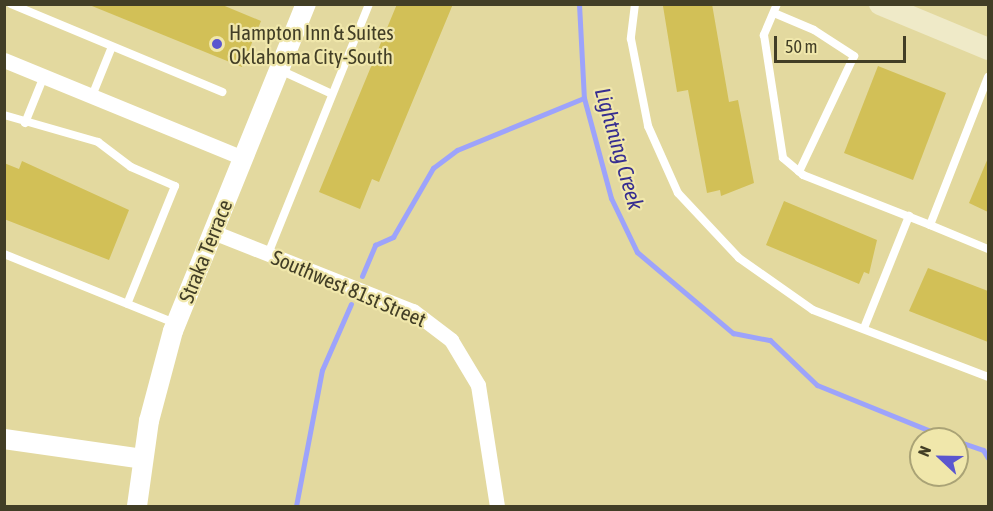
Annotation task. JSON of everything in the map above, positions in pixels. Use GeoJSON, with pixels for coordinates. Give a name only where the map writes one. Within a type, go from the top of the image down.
{"type":"FeatureCollection","features":[{"type":"Feature","properties":{"kind":"main road"},"geometry":{"type":"LineString","coordinates":[[880,4],[988,48]]}},
{"type":"Feature","properties":{"kind":"street","name":"Straka Terrace"},"geometry":{"type":"LineString","coordinates":[[137,507],[143,459],[176,324],[304,5]]}},
{"type":"Feature","properties":{"kind":"street"},"geometry":{"type":"LineString","coordinates":[[4,60],[243,158]]}},
{"type":"Feature","properties":{"kind":"street","name":"Southwest 81st Street"},"geometry":{"type":"LineString","coordinates":[[213,232],[413,311],[451,340],[478,385],[497,507]]}},
{"type":"Feature","properties":{"kind":"street"},"geometry":{"type":"LineString","coordinates":[[4,439],[143,459]]}},
{"type":"Feature","properties":{"kind":"lane"},"geometry":{"type":"LineString","coordinates":[[11,4],[111,49],[222,92]]}},
{"type":"Feature","properties":{"kind":"lane"},"geometry":{"type":"LineString","coordinates":[[268,254],[369,4]]}},
{"type":"Feature","properties":{"kind":"lane"},"geometry":{"type":"LineString","coordinates":[[635,4],[631,39],[648,126],[678,193],[739,258],[813,310],[988,377]]}},
{"type":"Feature","properties":{"kind":"lane"},"geometry":{"type":"LineString","coordinates":[[777,4],[764,35],[783,158],[799,172],[988,249]]}},
{"type":"Feature","properties":{"kind":"lane"},"geometry":{"type":"LineString","coordinates":[[774,13],[814,30],[854,56],[799,172]]}},
{"type":"Feature","properties":{"kind":"lane"},"geometry":{"type":"LineString","coordinates":[[92,96],[111,49]]}},
{"type":"Feature","properties":{"kind":"lane"},"geometry":{"type":"LineString","coordinates":[[279,70],[332,94]]}},
{"type":"Feature","properties":{"kind":"lane"},"geometry":{"type":"LineString","coordinates":[[25,123],[44,76]]}},
{"type":"Feature","properties":{"kind":"lane"},"geometry":{"type":"LineString","coordinates":[[930,225],[988,77]]}},
{"type":"Feature","properties":{"kind":"lane"},"geometry":{"type":"LineString","coordinates":[[4,115],[25,123],[98,142],[131,166],[175,186],[127,304]]}},
{"type":"Feature","properties":{"kind":"lane"},"geometry":{"type":"LineString","coordinates":[[864,328],[909,216]]}},
{"type":"Feature","properties":{"kind":"lane"},"geometry":{"type":"LineString","coordinates":[[4,254],[176,324]]}},
{"type":"Feature","properties":{"kind":"building","name":"Hampton Inn & Suites Oklahoma City-South"},"geometry":{"type":"Polygon","coordinates":[[[87,4],[220,4],[261,21],[242,67],[87,4]]]}},
{"type":"Feature","properties":{"kind":"building"},"geometry":{"type":"Polygon","coordinates":[[[397,4],[453,4],[379,182],[372,179],[360,209],[319,192],[397,4]]]}},
{"type":"Feature","properties":{"kind":"building"},"geometry":{"type":"Polygon","coordinates":[[[712,4],[729,102],[738,100],[754,183],[721,196],[720,190],[707,193],[688,90],[677,92],[663,6],[712,4]]]}},
{"type":"Feature","properties":{"kind":"building"},"geometry":{"type":"Polygon","coordinates":[[[878,66],[946,93],[913,180],[844,153],[878,66]]]}},
{"type":"Feature","properties":{"kind":"building"},"geometry":{"type":"Polygon","coordinates":[[[988,158],[988,212],[969,203],[988,158]]]}},
{"type":"Feature","properties":{"kind":"building"},"geometry":{"type":"Polygon","coordinates":[[[22,161],[129,210],[109,260],[4,219],[4,163],[19,169],[22,161]]]}},
{"type":"Feature","properties":{"kind":"building"},"geometry":{"type":"Polygon","coordinates":[[[784,201],[877,240],[869,274],[864,272],[859,284],[766,245],[784,201]]]}},
{"type":"Feature","properties":{"kind":"building"},"geometry":{"type":"Polygon","coordinates":[[[928,268],[988,291],[988,342],[909,311],[928,268]]]}},
{"type":"Feature","properties":{"kind":"waterway","name":"Lightning Creek"},"geometry":{"type":"LineString","coordinates":[[579,4],[584,98],[611,198],[637,252],[733,333],[770,340],[817,385],[920,427]]}},
{"type":"Feature","properties":{"kind":"waterway"},"geometry":{"type":"LineString","coordinates":[[362,276],[375,245],[393,237],[433,168],[457,150],[584,98]]}},
{"type":"Feature","properties":{"kind":"waterway"},"geometry":{"type":"LineString","coordinates":[[296,506],[322,370],[351,304]]}},
{"type":"Feature","properties":{"kind":"waterway","name":"Lightning Creek"},"geometry":{"type":"LineString","coordinates":[[969,445],[983,450],[988,458]]}},
{"type":"Feature","properties":{"kind":"place","name":"Hampton Inn & Suites Oklahoma City-South"},"geometry":{"type":"Point","coordinates":[217,44]}}]}
